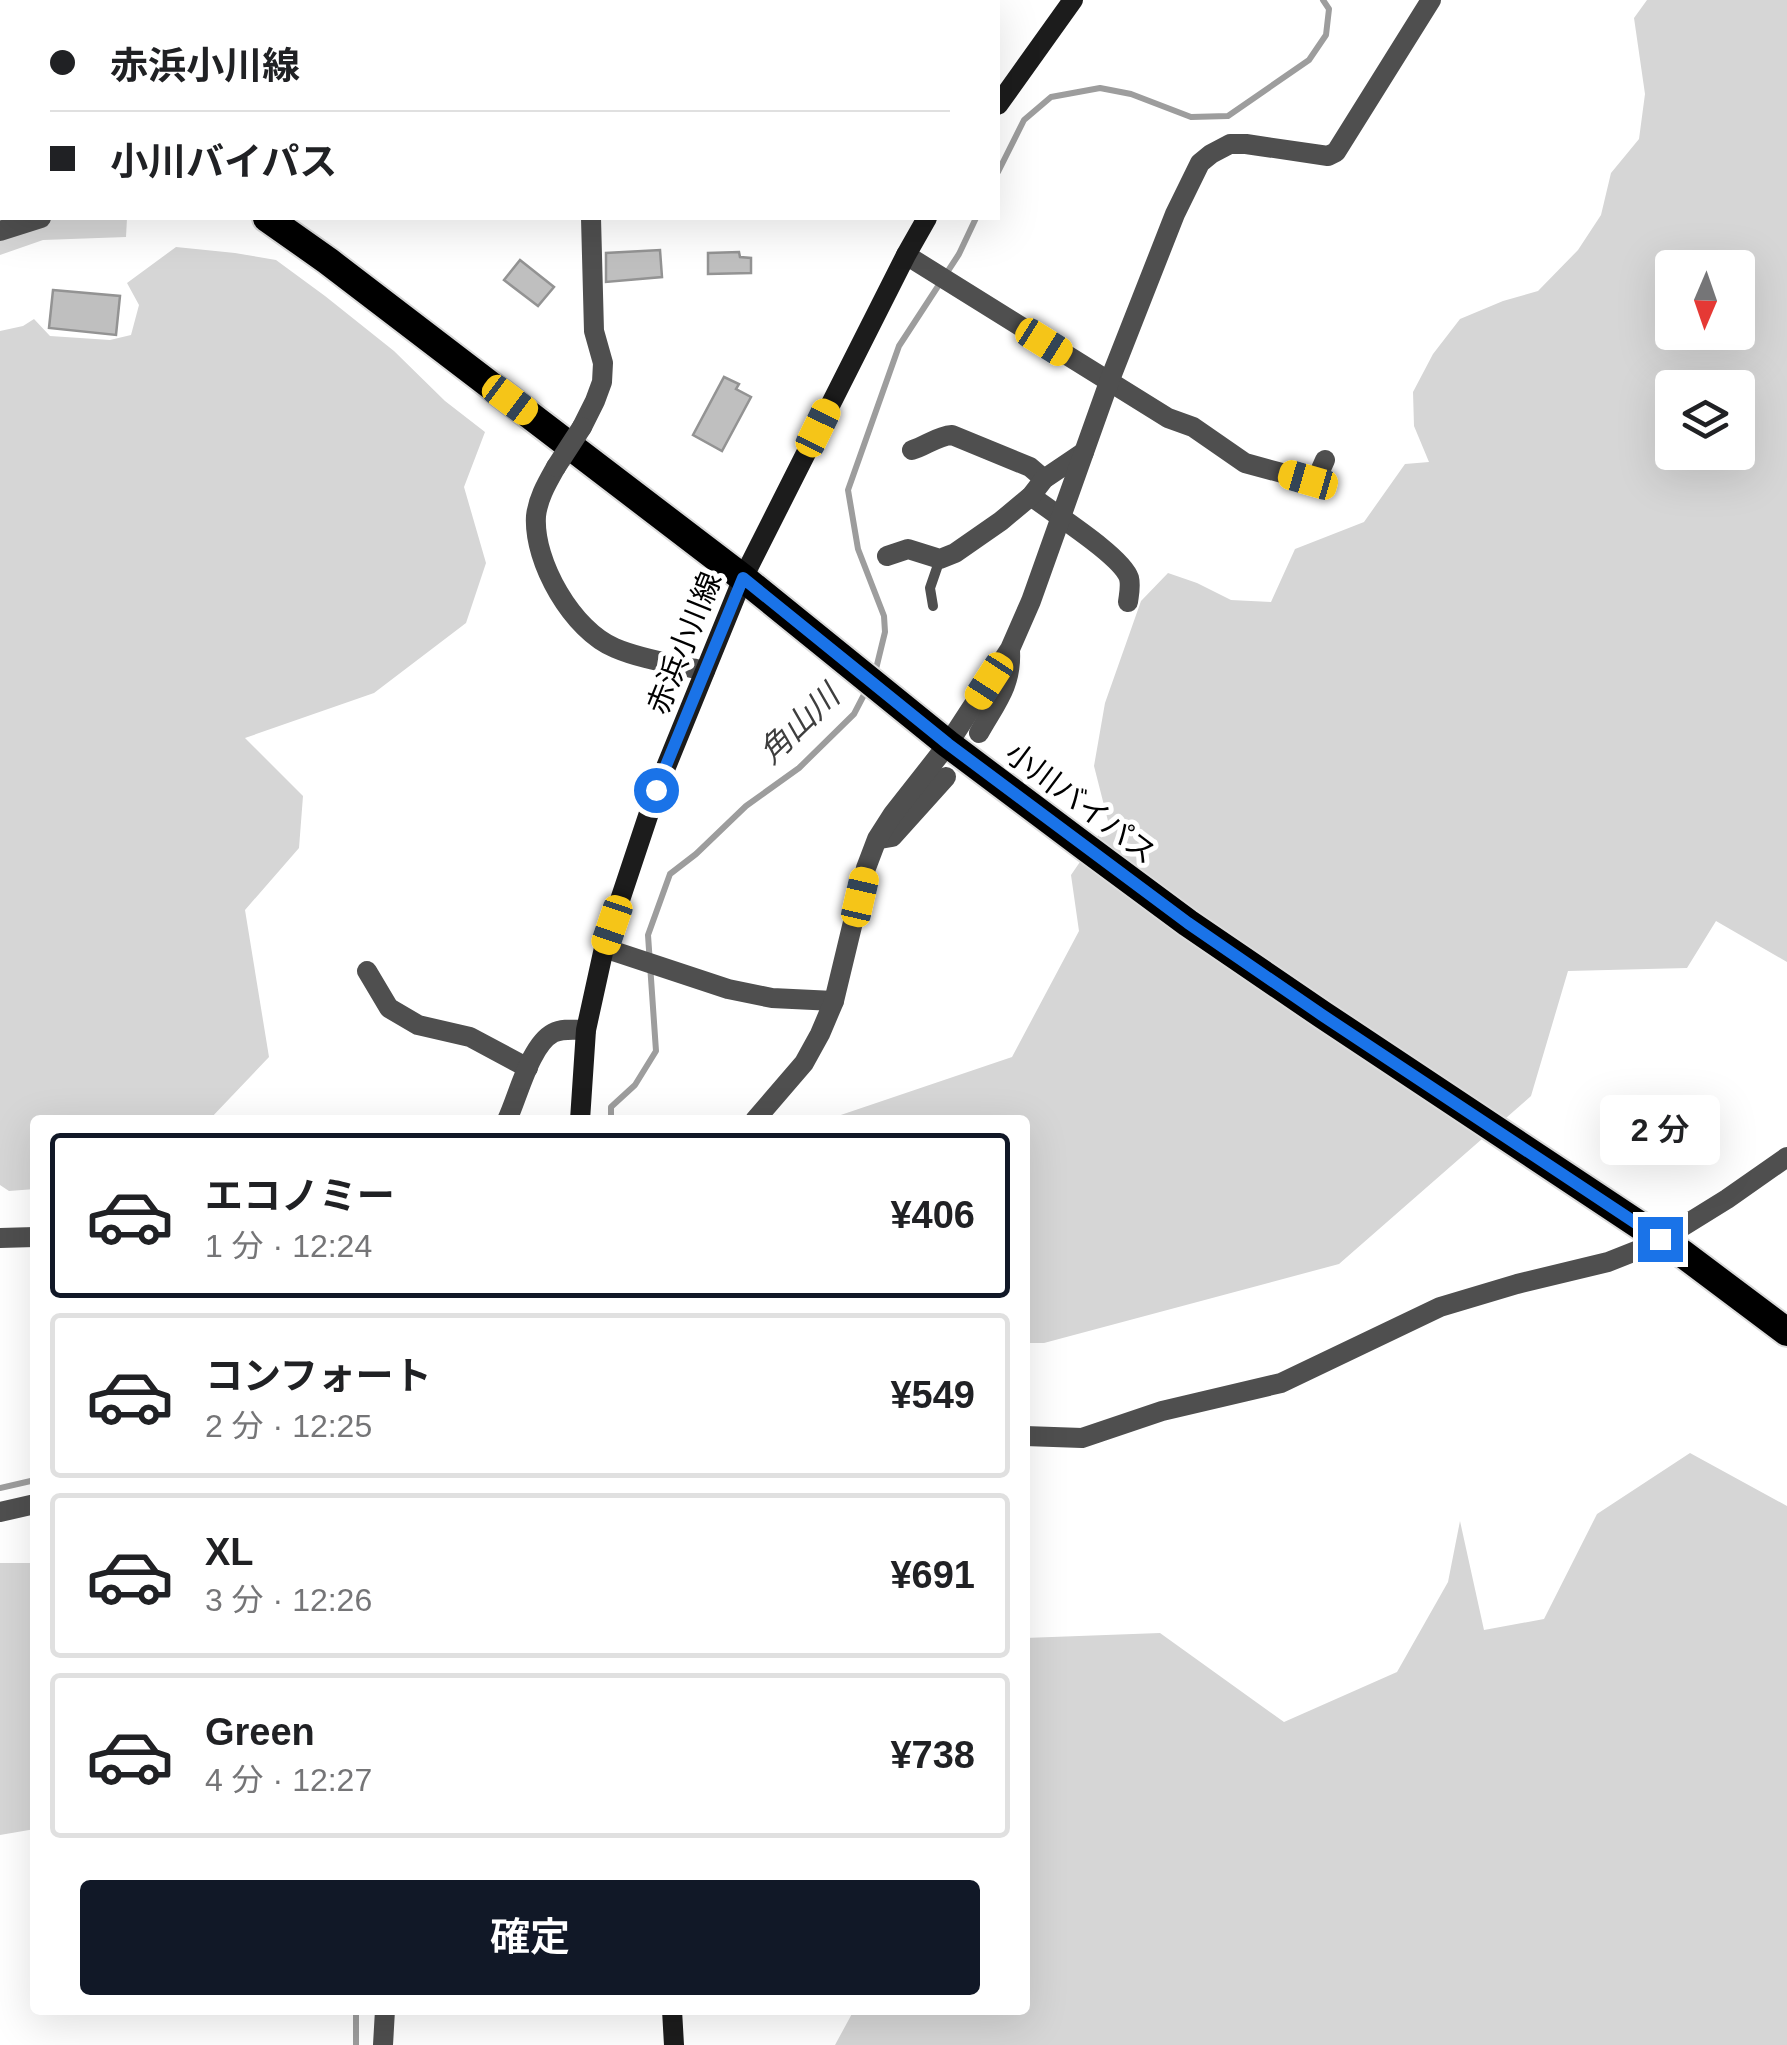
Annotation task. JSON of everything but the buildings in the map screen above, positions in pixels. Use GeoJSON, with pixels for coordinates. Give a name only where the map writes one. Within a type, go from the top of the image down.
{"type":"FeatureCollection","features":[{"type":"Feature","properties":{"kind":"highway","name":"小川バイパス"},"geometry":{"type":"LineString","coordinates":[[270,220],[743,578],[948,744],[1188,923],[1660,1239],[1787,1332]]}},
{"type":"Feature","properties":{"kind":"main road"},"geometry":{"type":"LineString","coordinates":[[1000,103],[1073,0]]}},
{"type":"Feature","properties":{"kind":"main road","name":"赤浜小川線"},"geometry":{"type":"LineString","coordinates":[[580,1115],[586,1030],[604,948],[656,790],[743,578],[926,220]]}},
{"type":"Feature","properties":{"kind":"main road"},"geometry":{"type":"LineString","coordinates":[[672,2015],[674,2045]]}},
{"type":"Feature","properties":{"kind":"street"},"geometry":{"type":"LineString","coordinates":[[759,1115],[804,1063],[820,1034],[834,1001],[877,838],[948,744],[1010,649],[1031,601],[1109,382],[1175,214],[1200,163],[1230,144],[1328,156],[1336,152],[1431,0]]}},
{"type":"Feature","properties":{"kind":"street"},"geometry":{"type":"LineString","coordinates":[[0,231],[35,220]]}},
{"type":"Feature","properties":{"kind":"street"},"geometry":{"type":"LineString","coordinates":[[591,220],[594,331],[603,362],[602,382],[596,401],[540,498],[536,536],[565,604],[597,639],[616,649],[705,672]]}},
{"type":"Feature","properties":{"kind":"street"},"geometry":{"type":"LineString","coordinates":[[906,255],[1168,418],[1193,427],[1244,463],[1308,480],[1317,478],[1325,460]]}},
{"type":"Feature","properties":{"kind":"street"},"geometry":{"type":"LineString","coordinates":[[912,450],[952,435],[1030,467],[1037,488],[1060,518],[1124,568],[1130,582],[1128,602]]}},
{"type":"Feature","properties":{"kind":"street"},"geometry":{"type":"LineString","coordinates":[[887,556],[908,549],[940,558],[955,553],[1084,452]]}},
{"type":"Feature","properties":{"kind":"street"},"geometry":{"type":"LineString","coordinates":[[978,733],[1007,683],[1010,649]]}},
{"type":"Feature","properties":{"kind":"street"},"geometry":{"type":"LineString","coordinates":[[877,838],[892,837],[946,777]]}},
{"type":"Feature","properties":{"kind":"street"},"geometry":{"type":"LineString","coordinates":[[604,948],[728,989],[772,998],[834,1001]]}},
{"type":"Feature","properties":{"kind":"street"},"geometry":{"type":"LineString","coordinates":[[367,971],[389,1008],[418,1025],[470,1037],[528,1068]]}},
{"type":"Feature","properties":{"kind":"street"},"geometry":{"type":"LineString","coordinates":[[510,1115],[528,1068],[549,1035],[563,1030],[586,1030]]}},
{"type":"Feature","properties":{"kind":"street"},"geometry":{"type":"LineString","coordinates":[[1030,1436],[1082,1438],[1162,1411],[1265,1388],[1440,1307],[1608,1262],[1656,1243],[1787,1156]]}},
{"type":"Feature","properties":{"kind":"street"},"geometry":{"type":"LineString","coordinates":[[0,1238],[30,1238]]}},
{"type":"Feature","properties":{"kind":"street"},"geometry":{"type":"LineString","coordinates":[[0,1512],[30,1505]]}},
{"type":"Feature","properties":{"kind":"street"},"geometry":{"type":"LineString","coordinates":[[383,2045],[385,2015]]}},
{"type":"Feature","properties":{"kind":"lane"},"geometry":{"type":"LineString","coordinates":[[932,606],[930,588],[940,558]]}},
{"type":"Feature","properties":{"kind":"shaded area"},"geometry":{"type":"Polygon","coordinates":[[[1647,0],[1787,0],[1787,962],[1716,921],[1687,968],[1568,971],[1531,1096],[1339,1264],[1044,1343],[1030,1343],[1030,1115],[841,1115],[1012,1057],[1079,931],[1071,875],[1108,821],[1094,766],[1105,703],[1141,601],[1168,573],[1231,600],[1271,602],[1295,549],[1364,522],[1405,464],[1429,462],[1414,426],[1413,392],[1433,354],[1460,319],[1538,291],[1578,250],[1601,215],[1611,173],[1639,139],[1645,94],[1634,18],[1647,0]]]}},
{"type":"Feature","properties":{"kind":"shaded area"},"geometry":{"type":"Polygon","coordinates":[[[0,220],[127,220],[126,237],[43,240],[0,255],[0,220]]]}},
{"type":"Feature","properties":{"kind":"shaded area"},"geometry":{"type":"Polygon","coordinates":[[[176,247],[276,260],[325,296],[485,432],[464,487],[486,563],[466,623],[374,693],[245,738],[303,796],[299,848],[245,910],[269,1057],[214,1115],[30,1115],[30,1189],[9,1191],[0,1185],[0,331],[34,319],[50,336],[110,340],[131,335],[139,305],[127,283],[176,247]]]}},
{"type":"Feature","properties":{"kind":"shaded area"},"geometry":{"type":"Polygon","coordinates":[[[1690,1453],[1787,1506],[1787,2045],[835,2045],[851,2015],[1030,2015],[1030,1638],[1160,1633],[1284,1722],[1397,1672],[1448,1582],[1460,1521],[1484,1630],[1544,1619],[1597,1514],[1690,1453]]]}},
{"type":"Feature","properties":{"kind":"shaded area"},"geometry":{"type":"Polygon","coordinates":[[[0,1563],[30,1563],[30,1830],[0,1835],[0,1563]]]}},
{"type":"Feature","properties":{"kind":"waterway","name":"角山川"},"geometry":{"type":"LineString","coordinates":[[1000,168],[1024,120],[1051,97],[1100,88],[1131,94],[1191,117],[1228,116],[1309,60],[1326,35],[1329,9],[1323,0]]}},
{"type":"Feature","properties":{"kind":"waterway","name":"角山川"},"geometry":{"type":"LineString","coordinates":[[875,673],[885,632],[884,616],[858,549],[848,490],[899,346],[959,254],[975,220]]}},
{"type":"Feature","properties":{"kind":"waterway","name":"角山川"},"geometry":{"type":"LineString","coordinates":[[611,1115],[611,1107],[635,1085],[656,1051],[648,935],[670,874],[746,806],[799,768],[854,714],[867,689]]}},
{"type":"Feature","properties":{"kind":"waterway"},"geometry":{"type":"LineString","coordinates":[[0,1488],[30,1481]]}},
{"type":"Feature","properties":{"kind":"waterway"},"geometry":{"type":"LineString","coordinates":[[356,2015],[356,2045]]}},
{"type":"Feature","properties":{"kind":"route"},"geometry":{"type":"LineString","coordinates":[[656,790],[743,578],[948,744],[1188,923],[1660,1239]]}}]}
